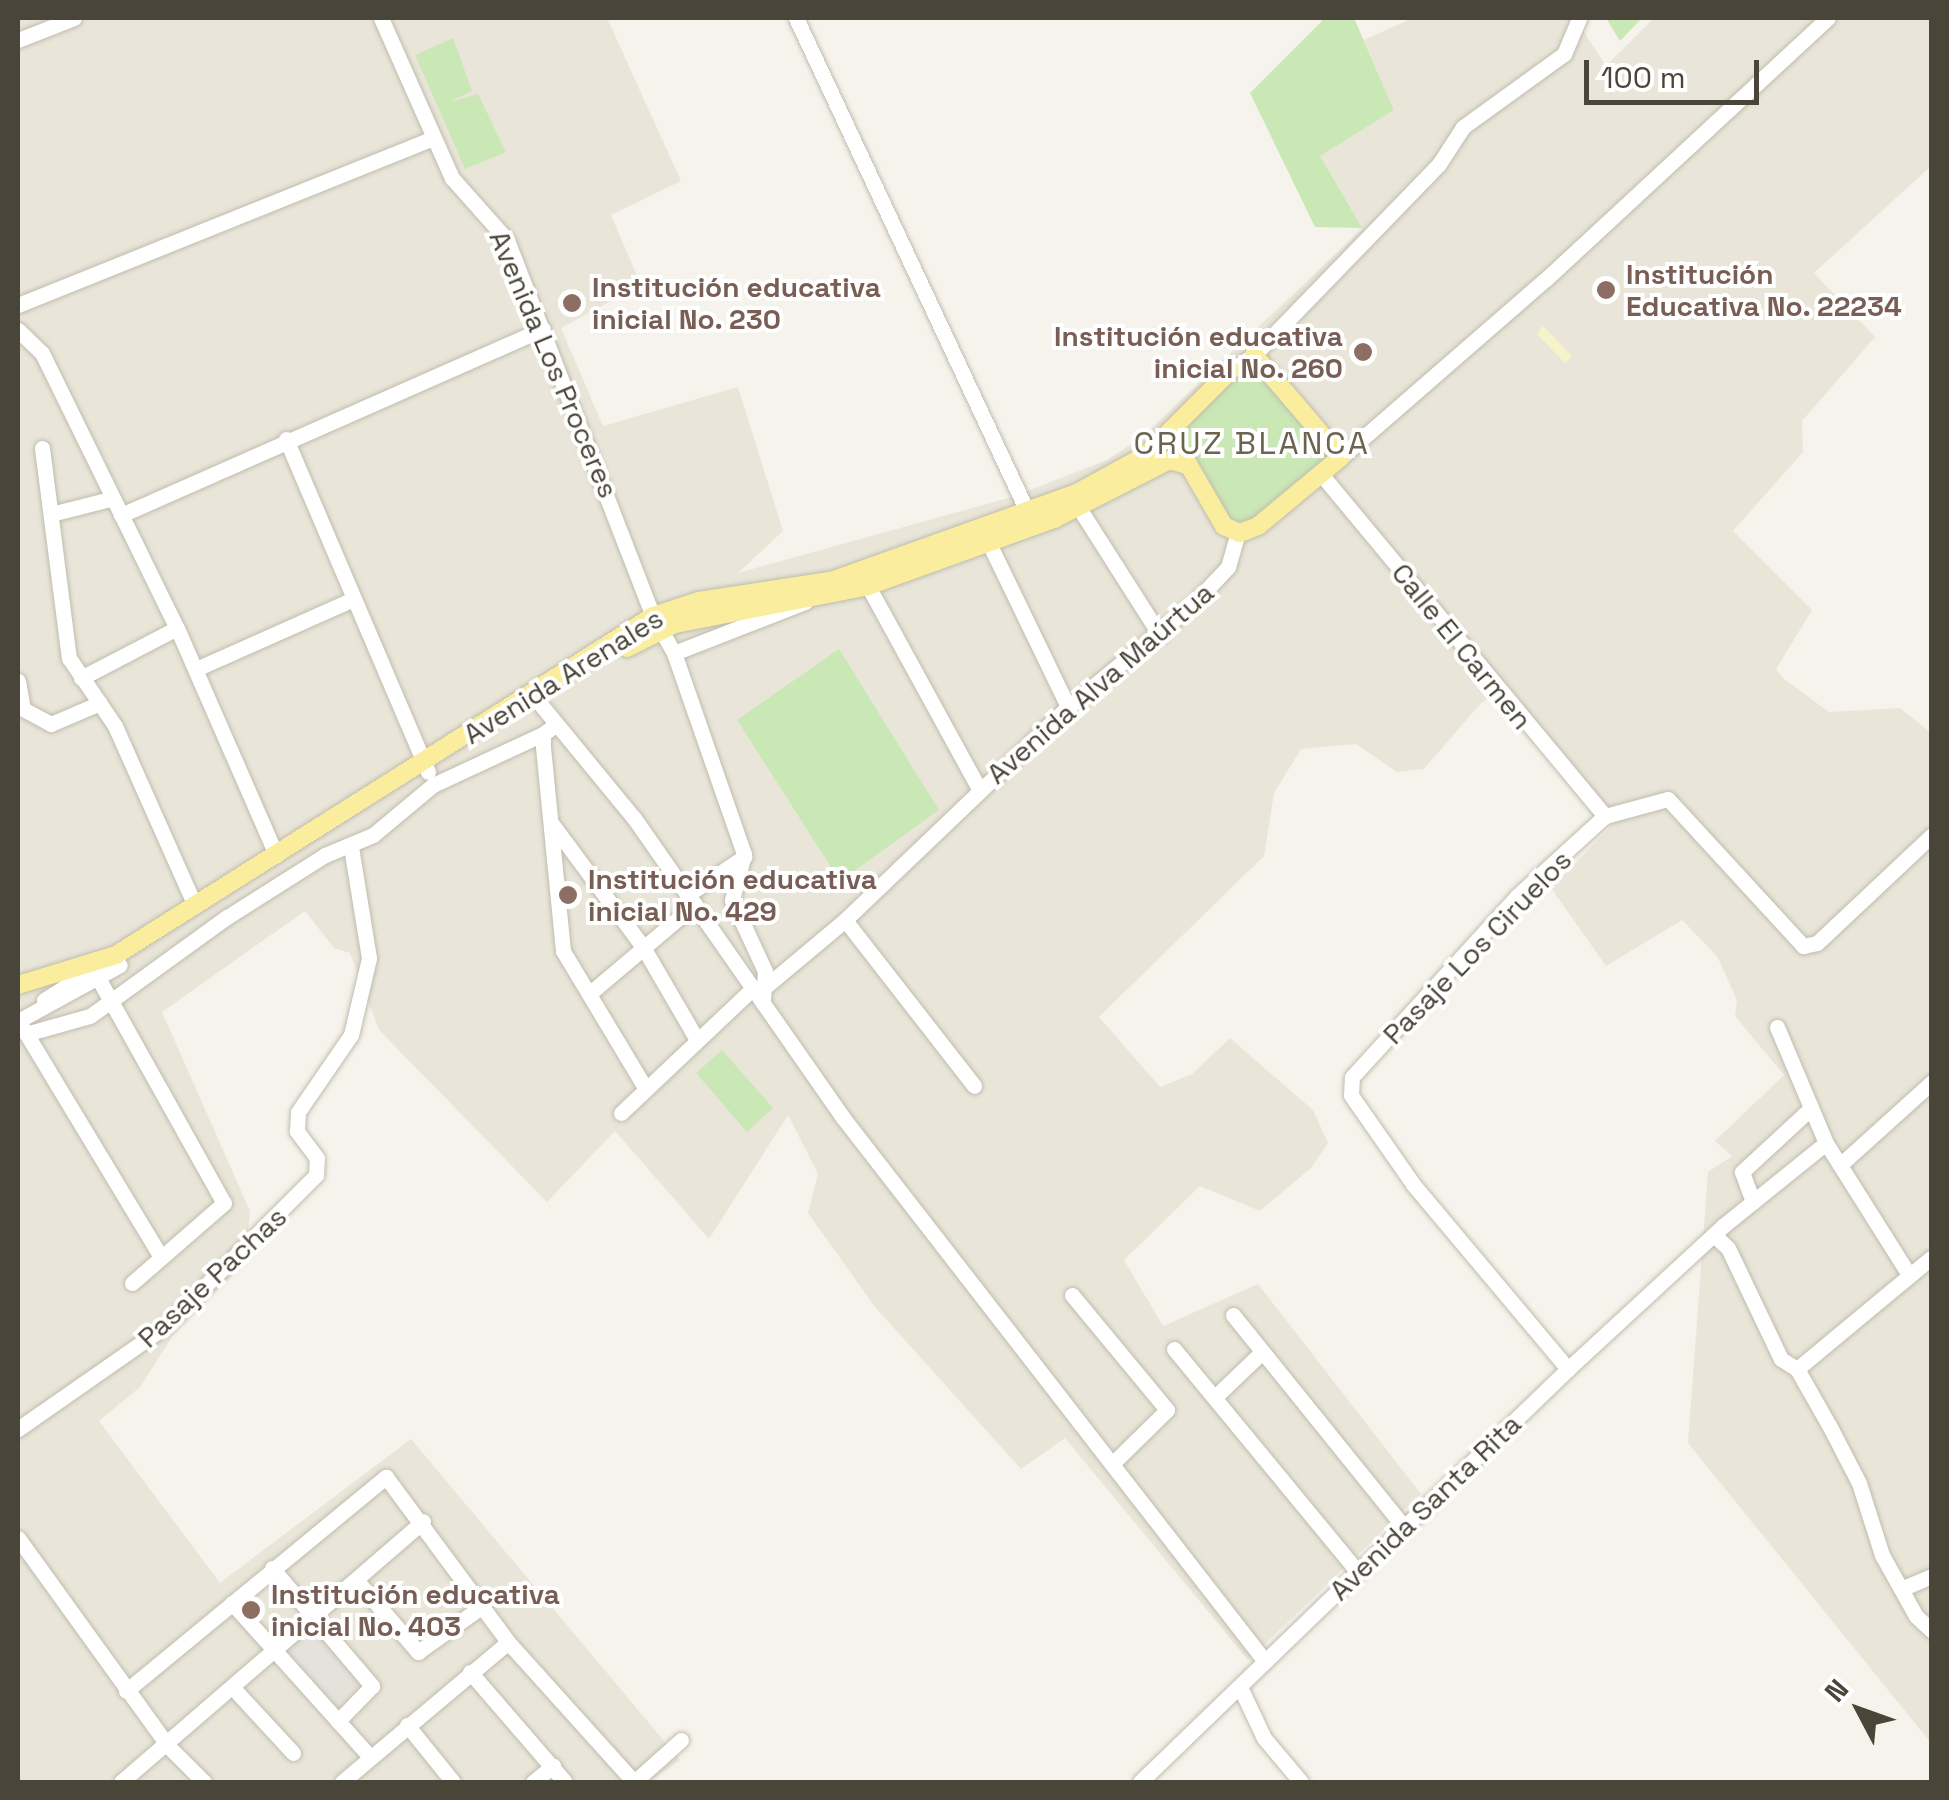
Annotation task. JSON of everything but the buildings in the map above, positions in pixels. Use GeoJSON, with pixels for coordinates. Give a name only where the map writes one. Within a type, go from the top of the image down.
{"type":"FeatureCollection","features":[{"type":"Feature","properties":{"kind":"main road"},"geometry":{"type":"LineString","coordinates":[[1171,432],[1224,526],[1238,533],[1258,526],[1340,457],[1254,355]]}},
{"type":"Feature","properties":{"kind":"main road","name":"Avenida Arenales"},"geometry":{"type":"LineString","coordinates":[[657,623],[806,602],[868,586],[985,536],[1027,511],[1146,454],[1231,370]]}},
{"type":"Feature","properties":{"kind":"main road","name":"Avenida Arenales"},"geometry":{"type":"LineString","coordinates":[[18,985],[116,961],[276,854],[699,601],[834,580],[1079,508],[1170,460],[1188,465]]}},
{"type":"Feature","properties":{"kind":"main road"},"geometry":{"type":"LineString","coordinates":[[18,997],[92,975],[426,767]]}},
{"type":"Feature","properties":{"kind":"street"},"geometry":{"type":"LineString","coordinates":[[18,40],[74,18]]}},
{"type":"Feature","properties":{"kind":"street","name":"Avenida Los Proceres"},"geometry":{"type":"LineString","coordinates":[[381,18],[452,178],[507,240],[657,623],[674,653],[744,857]]}},
{"type":"Feature","properties":{"kind":"street"},"geometry":{"type":"LineString","coordinates":[[796,18],[1027,511]]}},
{"type":"Feature","properties":{"kind":"street"},"geometry":{"type":"LineString","coordinates":[[1231,370],[1254,355],[1439,164],[1463,127],[1564,54],[1579,18]]}},
{"type":"Feature","properties":{"kind":"street"},"geometry":{"type":"LineString","coordinates":[[1340,457],[1546,280],[1828,18]]}},
{"type":"Feature","properties":{"kind":"street"},"geometry":{"type":"LineString","coordinates":[[18,306],[434,138]]}},
{"type":"Feature","properties":{"kind":"street"},"geometry":{"type":"LineString","coordinates":[[121,515],[543,329]]}},
{"type":"Feature","properties":{"kind":"street"},"geometry":{"type":"LineString","coordinates":[[18,330],[42,352],[110,499],[177,628],[276,854]]}},
{"type":"Feature","properties":{"kind":"street"},"geometry":{"type":"LineString","coordinates":[[286,439],[426,767]]}},
{"type":"Feature","properties":{"kind":"street"},"geometry":{"type":"LineString","coordinates":[[42,448],[69,658],[100,703],[195,906]]}},
{"type":"Feature","properties":{"kind":"street","name":"Calle El Carmen"},"geometry":{"type":"LineString","coordinates":[[1321,474],[1605,816]]}},
{"type":"Feature","properties":{"kind":"street"},"geometry":{"type":"LineString","coordinates":[[51,514],[110,499]]}},
{"type":"Feature","properties":{"kind":"street"},"geometry":{"type":"LineString","coordinates":[[1079,508],[1160,635]]}},
{"type":"Feature","properties":{"kind":"street","name":"Avenida Alva Maúrtua"},"geometry":{"type":"LineString","coordinates":[[621,1113],[696,1038],[760,993],[845,920],[1068,707],[1160,635],[1224,572],[1238,533]]}},
{"type":"Feature","properties":{"kind":"street"},"geometry":{"type":"LineString","coordinates":[[985,536],[1068,707]]}},
{"type":"Feature","properties":{"kind":"street"},"geometry":{"type":"LineString","coordinates":[[868,586],[979,789]]}},
{"type":"Feature","properties":{"kind":"street"},"geometry":{"type":"LineString","coordinates":[[196,669],[353,598]]}},
{"type":"Feature","properties":{"kind":"street"},"geometry":{"type":"LineString","coordinates":[[674,653],[806,602]]}},
{"type":"Feature","properties":{"kind":"street"},"geometry":{"type":"LineString","coordinates":[[81,678],[177,628]]}},
{"type":"Feature","properties":{"kind":"street"},"geometry":{"type":"LineString","coordinates":[[18,681],[20,710],[52,724],[100,703]]}},
{"type":"Feature","properties":{"kind":"street"},"geometry":{"type":"LineString","coordinates":[[535,698],[549,730],[691,899],[844,1119],[1264,1660]]}},
{"type":"Feature","properties":{"kind":"street"},"geometry":{"type":"LineString","coordinates":[[549,730],[549,821],[562,951],[644,1086]]}},
{"type":"Feature","properties":{"kind":"street"},"geometry":{"type":"LineString","coordinates":[[20,1022],[90,1016],[228,916],[325,855],[351,847],[433,785],[549,730]]}},
{"type":"Feature","properties":{"kind":"street","name":"Pasaje Los Ciruelos"},"geometry":{"type":"LineString","coordinates":[[1568,1369],[1413,1184],[1348,1084],[1517,896],[1605,816],[1668,799],[1796,944],[1809,946],[1932,835]]}},
{"type":"Feature","properties":{"kind":"street"},"geometry":{"type":"LineString","coordinates":[[549,821],[644,948],[696,1038]]}},
{"type":"Feature","properties":{"kind":"street","name":"Pasaje Pachas"},"geometry":{"type":"LineString","coordinates":[[18,1429],[164,1327],[316,1175],[317,1158],[295,1122],[314,1086],[350,1035],[369,958],[351,847]]}},
{"type":"Feature","properties":{"kind":"street"},"geometry":{"type":"LineString","coordinates":[[589,994],[644,948],[691,899],[744,857]]}},
{"type":"Feature","properties":{"kind":"street"},"geometry":{"type":"LineString","coordinates":[[744,857],[732,900],[765,971],[760,993]]}},
{"type":"Feature","properties":{"kind":"street"},"geometry":{"type":"LineString","coordinates":[[845,920],[974,1086]]}},
{"type":"Feature","properties":{"kind":"street"},"geometry":{"type":"LineString","coordinates":[[20,1022],[92,975],[113,1001],[224,1203],[132,1282]]}},
{"type":"Feature","properties":{"kind":"street"},"geometry":{"type":"LineString","coordinates":[[20,1022],[162,1258]]}},
{"type":"Feature","properties":{"kind":"street"},"geometry":{"type":"LineString","coordinates":[[1778,1027],[1826,1144],[1908,1273]]}},
{"type":"Feature","properties":{"kind":"street"},"geometry":{"type":"LineString","coordinates":[[1840,1164],[1932,1082]]}},
{"type":"Feature","properties":{"kind":"street"},"geometry":{"type":"LineString","coordinates":[[1753,1202],[1742,1172],[1811,1108]]}},
{"type":"Feature","properties":{"kind":"street","name":"Avenida Santa Rita"},"geometry":{"type":"LineString","coordinates":[[1140,1782],[1568,1369],[1714,1235],[1826,1144]]}},
{"type":"Feature","properties":{"kind":"street"},"geometry":{"type":"LineString","coordinates":[[1714,1235],[1728,1248],[1780,1359],[1797,1369],[1859,1483],[1901,1589],[1932,1631]]}},
{"type":"Feature","properties":{"kind":"street"},"geometry":{"type":"LineString","coordinates":[[1797,1369],[1908,1273],[1932,1257]]}},
{"type":"Feature","properties":{"kind":"street"},"geometry":{"type":"LineString","coordinates":[[1072,1295],[1168,1410],[1113,1464]]}},
{"type":"Feature","properties":{"kind":"street"},"geometry":{"type":"LineString","coordinates":[[1233,1315],[1404,1527]]}},
{"type":"Feature","properties":{"kind":"street"},"geometry":{"type":"LineString","coordinates":[[1174,1348],[1358,1572]]}},
{"type":"Feature","properties":{"kind":"street"},"geometry":{"type":"LineString","coordinates":[[1216,1396],[1262,1352]]}},
{"type":"Feature","properties":{"kind":"street"},"geometry":{"type":"LineString","coordinates":[[126,1690],[382,1478],[394,1480],[508,1642],[634,1782],[680,1740]]}},
{"type":"Feature","properties":{"kind":"street"},"geometry":{"type":"LineString","coordinates":[[121,1782],[234,1689],[423,1521]]}},
{"type":"Feature","properties":{"kind":"street"},"geometry":{"type":"LineString","coordinates":[[18,1538],[168,1746],[204,1782]]}},
{"type":"Feature","properties":{"kind":"street"},"geometry":{"type":"LineString","coordinates":[[272,1568],[372,1686],[338,1721]]}},
{"type":"Feature","properties":{"kind":"street"},"geometry":{"type":"LineString","coordinates":[[1901,1589],[1932,1576]]}},
{"type":"Feature","properties":{"kind":"street"},"geometry":{"type":"LineString","coordinates":[[357,1581],[418,1652],[484,1605]]}},
{"type":"Feature","properties":{"kind":"street"},"geometry":{"type":"LineString","coordinates":[[232,1603],[370,1757]]}},
{"type":"Feature","properties":{"kind":"street"},"geometry":{"type":"LineString","coordinates":[[342,1782],[508,1642]]}},
{"type":"Feature","properties":{"kind":"street"},"geometry":{"type":"LineString","coordinates":[[470,1672],[564,1782]]}},
{"type":"Feature","properties":{"kind":"street"},"geometry":{"type":"LineString","coordinates":[[1240,1687],[1264,1738],[1302,1782]]}},
{"type":"Feature","properties":{"kind":"street"},"geometry":{"type":"LineString","coordinates":[[234,1689],[293,1753]]}},
{"type":"Feature","properties":{"kind":"street"},"geometry":{"type":"LineString","coordinates":[[407,1725],[453,1782]]}},
{"type":"Feature","properties":{"kind":"street"},"geometry":{"type":"LineString","coordinates":[[533,1782],[553,1766]]}},
{"type":"Feature","properties":{"kind":"shaded area"},"geometry":{"type":"Polygon","coordinates":[[[18,18],[607,18],[681,181],[611,215],[641,285],[561,328],[603,426],[738,387],[783,531],[738,573],[1012,497],[1107,460],[1143,436],[1362,229],[1319,156],[1394,110],[1364,40],[1413,18],[1575,18],[1606,66],[1654,18],[1931,18],[1931,166],[1814,273],[1875,337],[1802,421],[1803,452],[1733,531],[1812,610],[1776,669],[1784,679],[1829,712],[1900,708],[1931,733],[1931,1743],[1688,1443],[1708,1172],[1732,1156],[1715,1141],[1784,1075],[1735,1016],[1737,1000],[1717,956],[1682,920],[1606,966],[1551,888],[1613,824],[1509,687],[1481,703],[1424,769],[1397,772],[1356,744],[1301,749],[1274,793],[1264,856],[1099,1017],[1160,1087],[1192,1074],[1230,1038],[1313,1110],[1328,1143],[1311,1168],[1260,1211],[1200,1186],[1124,1260],[1163,1326],[1258,1284],[1421,1494],[1248,1660],[1065,1438],[1021,1469],[875,1307],[808,1213],[818,1174],[788,1115],[709,1239],[615,1131],[547,1202],[379,1030],[350,953],[334,948],[305,911],[162,1012],[250,1211],[245,1263],[172,1337],[140,1387],[99,1421],[220,1583],[411,1439],[680,1760],[649,1782],[18,1782],[18,18]]]}},
{"type":"Feature","properties":{"kind":"shaded area"},"geometry":{"type":"Polygon","coordinates":[[[308,1624],[361,1684],[332,1709],[279,1650],[308,1624]]]}},
{"type":"Feature","properties":{"kind":"green space"},"geometry":{"type":"Polygon","coordinates":[[[1325,18],[1354,18],[1394,110],[1320,156],[1362,228],[1315,227],[1250,93],[1325,18]]]}},
{"type":"Feature","properties":{"kind":"green space"},"geometry":{"type":"Polygon","coordinates":[[[1606,18],[1642,18],[1620,41],[1606,18]]]}},
{"type":"Feature","properties":{"kind":"green space"},"geometry":{"type":"Polygon","coordinates":[[[453,38],[472,91],[450,102],[478,94],[506,152],[465,169],[415,55],[453,38]]]}},
{"type":"Feature","properties":{"kind":"green space"},"geometry":{"type":"Polygon","coordinates":[[[1242,369],[1262,375],[1329,459],[1252,520],[1232,522],[1182,432],[1242,369]]]}},
{"type":"Feature","properties":{"kind":"green space"},"geometry":{"type":"Polygon","coordinates":[[[839,649],[939,810],[840,881],[737,720],[839,649]]]}},
{"type":"Feature","properties":{"kind":"green space"},"geometry":{"type":"Polygon","coordinates":[[[722,1050],[773,1108],[747,1132],[696,1073],[722,1050]]]}},
{"type":"Feature","properties":{"kind":"sand"},"geometry":{"type":"Polygon","coordinates":[[[1543,326],[1572,356],[1565,363],[1537,334],[1543,326]]]}},
{"type":"Feature","properties":{"kind":"place","name":"Institución Educativa No. 22234"},"geometry":{"type":"Point","coordinates":[1606,290]}},
{"type":"Feature","properties":{"kind":"place","name":"Institución educativa inicial No. 230"},"geometry":{"type":"Point","coordinates":[572,303]}},
{"type":"Feature","properties":{"kind":"place","name":"Institución educativa inicial No. 260"},"geometry":{"type":"Point","coordinates":[1363,352]}},
{"type":"Feature","properties":{"kind":"place","name":"Institución educativa inicial No. 429"},"geometry":{"type":"Point","coordinates":[568,895]}},
{"type":"Feature","properties":{"kind":"place","name":"Institución educativa inicial No. 403"},"geometry":{"type":"Point","coordinates":[251,1610]}},
{"type":"Feature","properties":{"kind":"district","name":"CRUZ BLANCA"},"geometry":{"type":"Point","coordinates":[1252,443]}}]}
